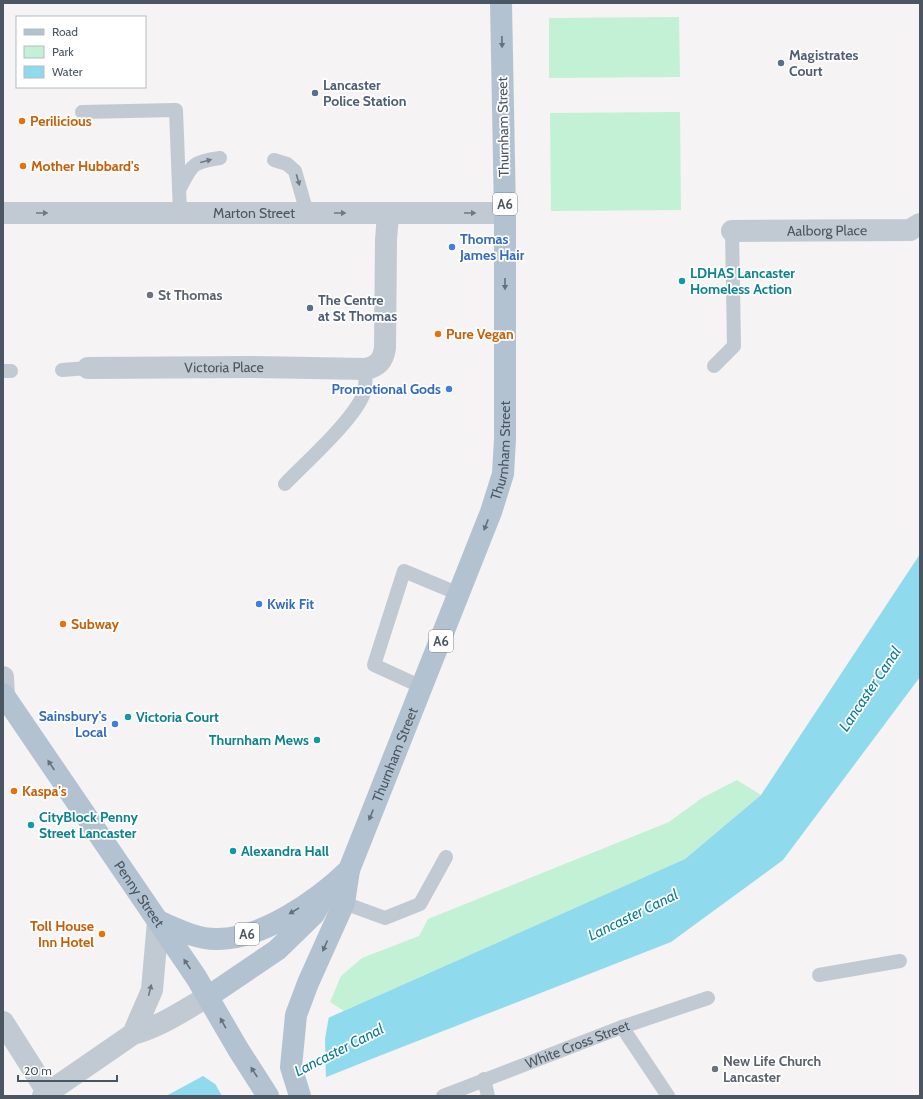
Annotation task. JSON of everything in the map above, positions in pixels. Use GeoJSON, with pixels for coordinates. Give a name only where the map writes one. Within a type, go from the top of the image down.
{"type":"FeatureCollection","features":[{"type":"Feature","properties":{"kind":"main road","name":"Thurnham Street"},"geometry":{"type":"LineString","coordinates":[[300,1096],[291,1067],[296,1020],[336,897],[349,870],[459,594],[491,512],[503,474],[506,439],[505,213],[501,3]]}},
{"type":"Feature","properties":{"kind":"main road","name":"Penny Street"},"geometry":{"type":"LineString","coordinates":[[3,689],[209,996],[238,1049],[268,1096]]}},
{"type":"Feature","properties":{"kind":"main road","name":"Thurnham Street"},"geometry":{"type":"LineString","coordinates":[[158,922],[192,936],[215,939],[232,938],[252,933],[336,897]]}},
{"type":"Feature","properties":{"kind":"main road","name":"Thurnham Street"},"geometry":{"type":"LineString","coordinates":[[209,996],[277,950],[314,914],[336,897]]}},
{"type":"Feature","properties":{"kind":"street","name":"Marton Street"},"geometry":{"type":"LineString","coordinates":[[3,213],[505,213]]}},
{"type":"Feature","properties":{"kind":"street"},"geometry":{"type":"LineString","coordinates":[[374,364],[386,348],[386,240],[388,214]]}},
{"type":"Feature","properties":{"kind":"street","name":"Aalborg Place"},"geometry":{"type":"LineString","coordinates":[[732,231],[910,230],[920,224]]}},
{"type":"Feature","properties":{"kind":"street","name":"Victoria Place"},"geometry":{"type":"LineString","coordinates":[[88,368],[250,367],[374,364]]}},
{"type":"Feature","properties":{"kind":"street"},"geometry":{"type":"LineString","coordinates":[[133,1034],[152,990],[158,922]]}},
{"type":"Feature","properties":{"kind":"street"},"geometry":{"type":"LineString","coordinates":[[3,1022],[46,1094],[133,1034],[148,1031],[160,1025],[209,996]]}},
{"type":"Feature","properties":{"kind":"lane"},"geometry":{"type":"LineString","coordinates":[[82,112],[176,110],[180,213]]}},
{"type":"Feature","properties":{"kind":"lane"},"geometry":{"type":"LineString","coordinates":[[178,190],[192,166],[205,160],[220,158]]}},
{"type":"Feature","properties":{"kind":"lane"},"geometry":{"type":"LineString","coordinates":[[274,160],[287,164],[295,171],[307,213]]}},
{"type":"Feature","properties":{"kind":"lane"},"geometry":{"type":"LineString","coordinates":[[714,366],[734,346],[732,231]]}},
{"type":"Feature","properties":{"kind":"lane"},"geometry":{"type":"LineString","coordinates":[[285,484],[346,421],[358,405],[374,364]]}},
{"type":"Feature","properties":{"kind":"lane","name":"Victoria Place"},"geometry":{"type":"LineString","coordinates":[[62,370],[88,368]]}},
{"type":"Feature","properties":{"kind":"lane"},"geometry":{"type":"LineString","coordinates":[[422,687],[374,665],[404,571],[459,594]]}},
{"type":"Feature","properties":{"kind":"lane"},"geometry":{"type":"LineString","coordinates":[[336,897],[385,918],[420,904],[446,857]]}},
{"type":"Feature","properties":{"kind":"lane"},"geometry":{"type":"LineString","coordinates":[[819,975],[900,962]]}},
{"type":"Feature","properties":{"kind":"lane","name":"White Cross Street"},"geometry":{"type":"LineString","coordinates":[[443,1096],[622,1027],[708,998]]}},
{"type":"Feature","properties":{"kind":"lane"},"geometry":{"type":"LineString","coordinates":[[622,1027],[668,1096]]}},
{"type":"Feature","properties":{"kind":"lane"},"geometry":{"type":"LineString","coordinates":[[484,1079],[488,1096]]}},
{"type":"Feature","properties":{"kind":"green space"},"geometry":{"type":"Polygon","coordinates":[[[679,17],[680,77],[549,78],[549,18],[679,17]]]}},
{"type":"Feature","properties":{"kind":"green space"},"geometry":{"type":"Polygon","coordinates":[[[680,112],[681,210],[551,211],[550,113],[680,112]]]}},
{"type":"Feature","properties":{"kind":"green space"},"geometry":{"type":"Polygon","coordinates":[[[737,780],[761,795],[685,859],[344,1011],[330,1002],[341,976],[362,958],[419,936],[428,919],[669,822],[702,798],[737,780]]]}},
{"type":"Feature","properties":{"kind":"water","name":"Lancaster Canal"},"geometry":{"type":"Polygon","coordinates":[[[920,554],[920,677],[783,860],[671,942],[314,1082],[290,1096],[166,1096],[203,1076],[215,1084],[328,1018],[685,859],[761,795],[920,554]]]}},
{"type":"Feature","properties":{"kind":"pier"},"geometry":{"type":"Polygon","coordinates":[[[329,1016],[325,1039],[326,1080],[294,1096],[222,1096],[213,1080],[215,1082],[329,1016]]]}},
{"type":"Feature","properties":{"kind":"place","name":"Magistrates Court"},"geometry":{"type":"Point","coordinates":[781,63]}},
{"type":"Feature","properties":{"kind":"place","name":"Lancaster Police Station"},"geometry":{"type":"Point","coordinates":[315,93]}},
{"type":"Feature","properties":{"kind":"place","name":"Perilicious"},"geometry":{"type":"Point","coordinates":[22,121]}},
{"type":"Feature","properties":{"kind":"place","name":"Mother Hubbard's"},"geometry":{"type":"Point","coordinates":[23,166]}},
{"type":"Feature","properties":{"kind":"place","name":"Thomas James Hair"},"geometry":{"type":"Point","coordinates":[452,247]}},
{"type":"Feature","properties":{"kind":"place","name":"LDHAS Lancaster Homeless Action"},"geometry":{"type":"Point","coordinates":[682,281]}},
{"type":"Feature","properties":{"kind":"place","name":"St Thomas"},"geometry":{"type":"Point","coordinates":[150,295]}},
{"type":"Feature","properties":{"kind":"place","name":"The Centre at St Thomas"},"geometry":{"type":"Point","coordinates":[310,308]}},
{"type":"Feature","properties":{"kind":"place","name":"Pure Vegan"},"geometry":{"type":"Point","coordinates":[438,334]}},
{"type":"Feature","properties":{"kind":"place","name":"Promotional Gods"},"geometry":{"type":"Point","coordinates":[449,389]}},
{"type":"Feature","properties":{"kind":"place","name":"Kwik Fit"},"geometry":{"type":"Point","coordinates":[259,604]}},
{"type":"Feature","properties":{"kind":"place","name":"Subway"},"geometry":{"type":"Point","coordinates":[63,624]}},
{"type":"Feature","properties":{"kind":"place","name":"Victoria Court"},"geometry":{"type":"Point","coordinates":[128,717]}},
{"type":"Feature","properties":{"kind":"place","name":"Sainsbury's Local"},"geometry":{"type":"Point","coordinates":[115,724]}},
{"type":"Feature","properties":{"kind":"place","name":"Thurnham Mews"},"geometry":{"type":"Point","coordinates":[317,740]}},
{"type":"Feature","properties":{"kind":"place","name":"Kaspa's"},"geometry":{"type":"Point","coordinates":[14,791]}},
{"type":"Feature","properties":{"kind":"place","name":"CityBlock Penny Street Lancaster"},"geometry":{"type":"Point","coordinates":[31,825]}},
{"type":"Feature","properties":{"kind":"place","name":"Alexandra Hall"},"geometry":{"type":"Point","coordinates":[233,851]}},
{"type":"Feature","properties":{"kind":"place","name":"Toll House Inn Hotel"},"geometry":{"type":"Point","coordinates":[102,934]}},
{"type":"Feature","properties":{"kind":"place","name":"New Life Church Lancaster"},"geometry":{"type":"Point","coordinates":[715,1069]}}]}
